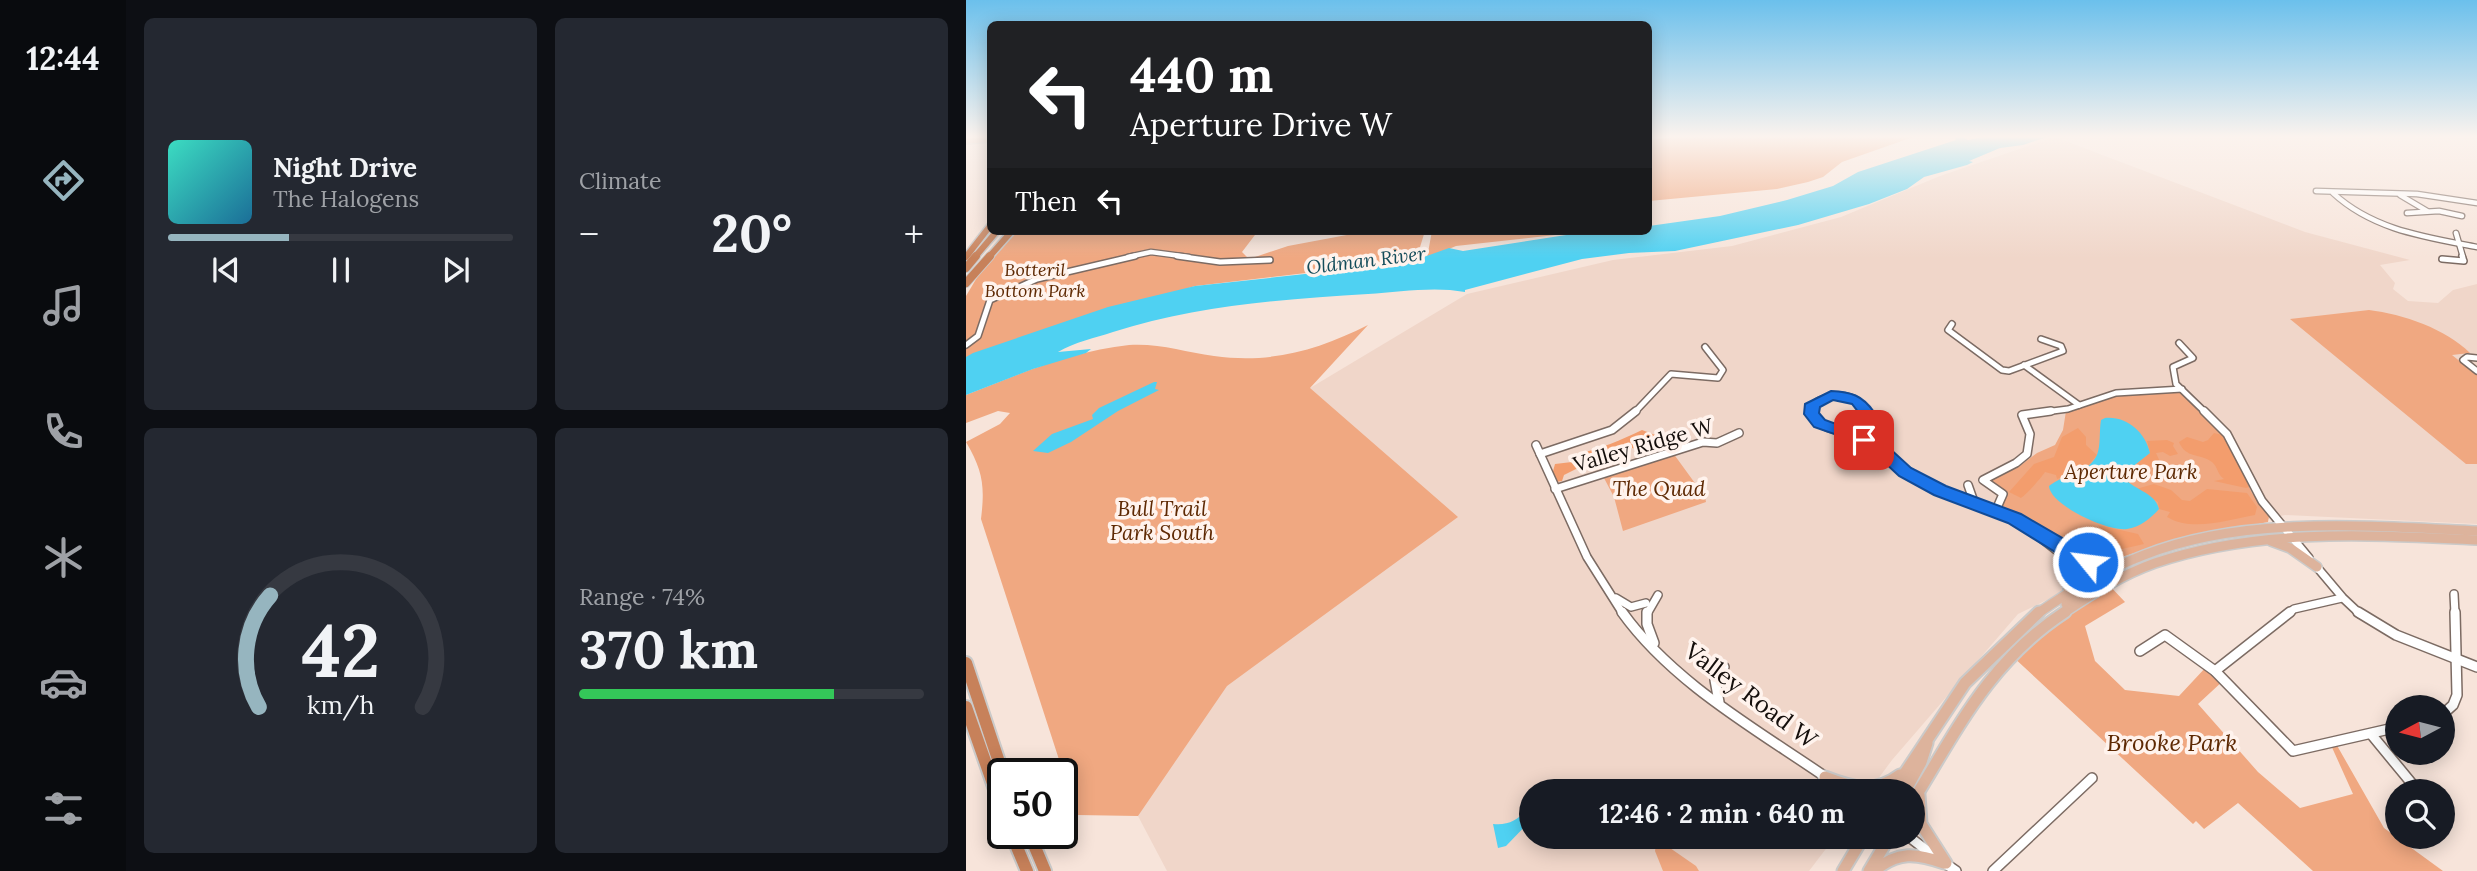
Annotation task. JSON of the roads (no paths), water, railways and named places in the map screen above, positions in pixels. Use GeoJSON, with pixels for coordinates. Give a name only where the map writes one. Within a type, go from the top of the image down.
{"type":"FeatureCollection","features":[{"type":"Feature","properties":{"kind":"highway"},"geometry":{"type":"LineString","coordinates":[[966,257],[987,230]]}},
{"type":"Feature","properties":{"kind":"highway"},"geometry":{"type":"LineString","coordinates":[[966,268],[994,235]]}},
{"type":"Feature","properties":{"kind":"highway"},"geometry":{"type":"LineString","coordinates":[[966,282],[984,252],[999,235]]}},
{"type":"Feature","properties":{"kind":"highway"},"geometry":{"type":"LineString","coordinates":[[966,282],[1008,235]]}},
{"type":"Feature","properties":{"kind":"highway"},"geometry":{"type":"LineString","coordinates":[[966,663],[998,758]]}},
{"type":"Feature","properties":{"kind":"highway"},"geometry":{"type":"LineString","coordinates":[[966,707],[987,767]]}},
{"type":"Feature","properties":{"kind":"highway"},"geometry":{"type":"LineString","coordinates":[[1018,849],[1027,871]]}},
{"type":"Feature","properties":{"kind":"highway"},"geometry":{"type":"LineString","coordinates":[[1036,849],[1045,871]]}},
{"type":"Feature","properties":{"kind":"main road"},"geometry":{"type":"LineString","coordinates":[[2290,536],[2304,531],[2347,525]]}},
{"type":"Feature","properties":{"kind":"main road"},"geometry":{"type":"LineString","coordinates":[[2064,553],[2095,564],[2121,563],[2195,540],[2283,527],[2347,525],[2477,531]]}},
{"type":"Feature","properties":{"kind":"main road"},"geometry":{"type":"LineString","coordinates":[[1901,779],[1960,690],[1992,652],[2027,619],[2066,592],[2155,562],[2274,532],[2283,527]]}},
{"type":"Feature","properties":{"kind":"main road"},"geometry":{"type":"LineString","coordinates":[[2212,547],[2290,536],[2342,534],[2477,540]]}},
{"type":"Feature","properties":{"kind":"main road"},"geometry":{"type":"LineString","coordinates":[[2254,540],[2284,544],[2317,567]]}},
{"type":"Feature","properties":{"kind":"main road"},"geometry":{"type":"LineString","coordinates":[[2064,553],[2075,571],[2066,592]]}},
{"type":"Feature","properties":{"kind":"main road"},"geometry":{"type":"LineString","coordinates":[[1925,780],[1987,680],[2011,654],[2121,563]]}},
{"type":"Feature","properties":{"kind":"main road"},"geometry":{"type":"LineString","coordinates":[[1912,779],[1922,762],[1930,734]]}},
{"type":"Feature","properties":{"kind":"main road"},"geometry":{"type":"LineString","coordinates":[[1825,777],[1854,788],[1873,789],[1889,784],[1910,766]]}},
{"type":"Feature","properties":{"kind":"main road"},"geometry":{"type":"LineString","coordinates":[[1925,833],[1951,867]]}},
{"type":"Feature","properties":{"kind":"main road"},"geometry":{"type":"LineString","coordinates":[[1851,857],[1853,849]]}},
{"type":"Feature","properties":{"kind":"main road"},"geometry":{"type":"LineString","coordinates":[[1843,871],[1856,849]]}},
{"type":"Feature","properties":{"kind":"main road"},"geometry":{"type":"LineString","coordinates":[[1869,871],[1882,849]]}},
{"type":"Feature","properties":{"kind":"main road"},"geometry":{"type":"LineString","coordinates":[[1874,871],[1889,858],[1900,853],[1919,854],[1951,867]]}},
{"type":"Feature","properties":{"kind":"street"},"geometry":{"type":"LineString","coordinates":[[2316,191],[2431,194],[2477,203]]}},
{"type":"Feature","properties":{"kind":"street"},"geometry":{"type":"LineString","coordinates":[[2333,193],[2351,208],[2384,224],[2477,247]]}},
{"type":"Feature","properties":{"kind":"street"},"geometry":{"type":"LineString","coordinates":[[2399,194],[2428,211]]}},
{"type":"Feature","properties":{"kind":"street"},"geometry":{"type":"LineString","coordinates":[[2407,213],[2428,211],[2462,216]]}},
{"type":"Feature","properties":{"kind":"street"},"geometry":{"type":"LineString","coordinates":[[2442,259],[2464,261],[2456,233]]}},
{"type":"Feature","properties":{"kind":"street"},"geometry":{"type":"LineString","coordinates":[[966,345],[978,336],[990,300],[1037,279],[1151,252],[1220,262],[1270,260]]}},
{"type":"Feature","properties":{"kind":"street"},"geometry":{"type":"LineString","coordinates":[[1952,324],[1948,330],[1999,369],[2009,371],[2063,351],[2061,346],[2041,339]]}},
{"type":"Feature","properties":{"kind":"street"},"geometry":{"type":"LineString","coordinates":[[2179,343],[2193,358],[2173,367],[2174,380],[2227,434],[2262,501],[2342,598],[2368,620],[2388,631],[2477,667]]}},
{"type":"Feature","properties":{"kind":"street"},"geometry":{"type":"LineString","coordinates":[[1540,454],[1612,430],[1632,415],[1671,374],[1684,373],[1706,380],[1718,378],[1723,370],[1705,347]]}},
{"type":"Feature","properties":{"kind":"street"},"geometry":{"type":"LineString","coordinates":[[2477,358],[2467,357],[2463,360],[2477,371]]}},
{"type":"Feature","properties":{"kind":"street"},"geometry":{"type":"LineString","coordinates":[[2022,366],[2077,406]]}},
{"type":"Feature","properties":{"kind":"street"},"geometry":{"type":"LineString","coordinates":[[1996,510],[2003,494],[1983,480],[2016,463],[2027,454],[2031,439],[2022,415],[2077,406],[2116,393],[2182,388]]}},
{"type":"Feature","properties":{"kind":"street"},"geometry":{"type":"LineString","coordinates":[[1873,446],[1866,433],[1866,416],[1862,404],[1847,396],[1831,395],[1816,401],[1811,408],[1814,418],[1826,427],[1873,446],[1917,480],[1996,510],[2034,531],[2098,580]]}},
{"type":"Feature","properties":{"kind":"street"},"geometry":{"type":"LineString","coordinates":[[1837,430],[1856,428],[1866,416]]}},
{"type":"Feature","properties":{"kind":"street","name":"Valley Ridge W"},"geometry":{"type":"LineString","coordinates":[[1555,488],[1703,442],[1717,443],[1739,433]]}},
{"type":"Feature","properties":{"kind":"street","name":"Valley Road W"},"geometry":{"type":"LineString","coordinates":[[1536,444],[1587,555],[1628,619],[1656,648],[1720,704],[1828,779]]}},
{"type":"Feature","properties":{"kind":"street"},"geometry":{"type":"LineString","coordinates":[[1960,498],[1968,485],[1974,502]]}},
{"type":"Feature","properties":{"kind":"street"},"geometry":{"type":"LineString","coordinates":[[1611,594],[1631,607],[1646,603]]}},
{"type":"Feature","properties":{"kind":"street"},"geometry":{"type":"LineString","coordinates":[[2455,594],[2455,700]]}},
{"type":"Feature","properties":{"kind":"street"},"geometry":{"type":"LineString","coordinates":[[1656,648],[1647,629],[1646,618],[1648,607],[1658,595]]}},
{"type":"Feature","properties":{"kind":"street"},"geometry":{"type":"LineString","coordinates":[[2215,671],[2294,609],[2342,598]]}},
{"type":"Feature","properties":{"kind":"street"},"geometry":{"type":"LineString","coordinates":[[2140,652],[2165,635],[2215,671],[2293,751],[2385,730]]}},
{"type":"Feature","properties":{"kind":"street"},"geometry":{"type":"LineString","coordinates":[[1720,704],[1715,680],[1724,667]]}},
{"type":"Feature","properties":{"kind":"street"},"geometry":{"type":"LineString","coordinates":[[2371,734],[2408,779]]}},
{"type":"Feature","properties":{"kind":"street"},"geometry":{"type":"LineString","coordinates":[[1993,871],[2092,778]]}},
{"type":"Feature","properties":{"kind":"street"},"geometry":{"type":"LineString","coordinates":[[1925,848],[1951,867]]}},
{"type":"Feature","properties":{"kind":"water"},"geometry":{"type":"Polygon","coordinates":[[[1850,177],[1925,177],[1907,189],[1869,204],[1798,225],[1675,251],[1582,259],[1465,292],[1416,290],[1272,301],[1207,310],[1144,323],[1092,338],[1058,352],[1091,349],[1086,353],[1033,369],[966,395],[966,357],[973,353],[1108,307],[1195,286],[1407,263],[1449,248],[1463,251],[1566,235],[1652,235],[1652,226],[1720,216],[1833,186],[1850,177]]]}},
{"type":"Feature","properties":{"kind":"water"},"geometry":{"type":"Polygon","coordinates":[[[1157,382],[1155,389],[1159,390],[1118,411],[1071,442],[1048,453],[1033,451],[1052,434],[1093,419],[1092,415],[1099,408],[1157,382]]]}},
{"type":"Feature","properties":{"kind":"water"},"geometry":{"type":"Polygon","coordinates":[[[2101,420],[2121,420],[2134,427],[2144,438],[2150,453],[2122,475],[2153,498],[2159,509],[2132,528],[2118,529],[2081,516],[2059,501],[2049,486],[2082,470],[2093,461],[2098,451],[2101,420]]]}},
{"type":"Feature","properties":{"kind":"water"},"geometry":{"type":"Polygon","coordinates":[[[1519,816],[1519,832],[1506,846],[1498,848],[1493,824],[1505,824],[1519,816]]]}},
{"type":"Feature","properties":{"kind":"water label","name":"Oldman River"},"geometry":{"type":"Point","coordinates":[1366,260]}},
{"type":"Feature","properties":{"kind":"park label","name":"Botteril Bottom Park"},"geometry":{"type":"Point","coordinates":[1035,279]}},
{"type":"Feature","properties":{"kind":"park label","name":"Aperture Park"},"geometry":{"type":"Point","coordinates":[2131,471]}},
{"type":"Feature","properties":{"kind":"park label","name":"The Quad"},"geometry":{"type":"Point","coordinates":[1659,488]}},
{"type":"Feature","properties":{"kind":"park label","name":"Bull Trail Park South"},"geometry":{"type":"Point","coordinates":[1162,520]}},
{"type":"Feature","properties":{"kind":"park label","name":"Brooke Park"},"geometry":{"type":"Point","coordinates":[2172,742]}}]}
